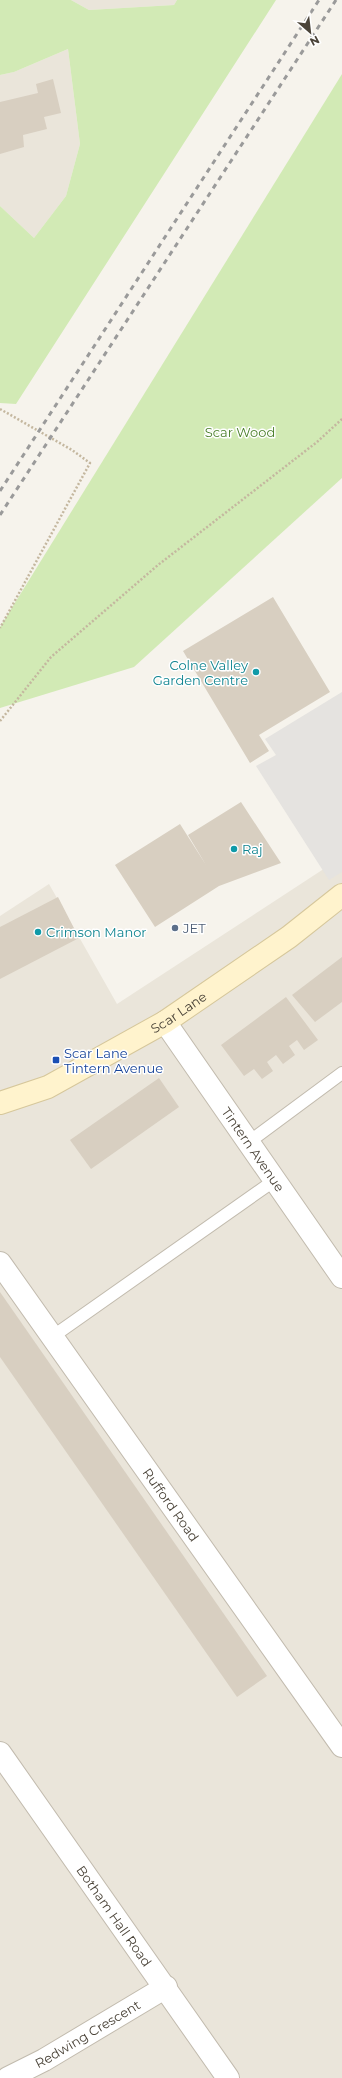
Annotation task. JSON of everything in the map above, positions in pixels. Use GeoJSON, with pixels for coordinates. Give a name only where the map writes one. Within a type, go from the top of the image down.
{"type":"FeatureCollection","features":[{"type":"Feature","properties":{"kind":"main road","name":"Scar Lane"},"geometry":{"type":"LineString","coordinates":[[0,1103],[48,1087],[165,1022],[289,937],[342,895]]}},
{"type":"Feature","properties":{"kind":"street","name":"Tintern Avenue"},"geometry":{"type":"LineString","coordinates":[[165,1022],[342,1277]]}},
{"type":"Feature","properties":{"kind":"street","name":"Rufford Road"},"geometry":{"type":"LineString","coordinates":[[0,1263],[342,1746]]}},
{"type":"Feature","properties":{"kind":"street","name":"Botham Hall Road"},"geometry":{"type":"LineString","coordinates":[[0,1753],[166,1987],[228,2078]]}},
{"type":"Feature","properties":{"kind":"street","name":"Redwing Crescent"},"geometry":{"type":"LineString","coordinates":[[8,2078],[44,2060],[166,1987]]}},
{"type":"Feature","properties":{"kind":"lane"},"geometry":{"type":"LineString","coordinates":[[248,1142],[342,1073]]}},
{"type":"Feature","properties":{"kind":"lane"},"geometry":{"type":"LineString","coordinates":[[52,1337],[275,1180]]}},
{"type":"Feature","properties":{"kind":"path"},"geometry":{"type":"LineString","coordinates":[[0,409],[72,450],[90,463],[0,628]]}},
{"type":"Feature","properties":{"kind":"path"},"geometry":{"type":"LineString","coordinates":[[0,721],[51,657],[158,565],[317,442],[342,419]]}},
{"type":"Feature","properties":{"kind":"shaded area"},"geometry":{"type":"Polygon","coordinates":[[[71,0],[177,0],[174,5],[89,10],[71,0]]]}},
{"type":"Feature","properties":{"kind":"shaded area"},"geometry":{"type":"Polygon","coordinates":[[[68,49],[80,144],[66,196],[34,238],[0,206],[0,75],[14,72],[68,49]]]}},
{"type":"Feature","properties":{"kind":"shaded area"},"geometry":{"type":"Polygon","coordinates":[[[342,692],[342,872],[329,880],[256,766],[276,755],[265,739],[342,692]]]}},
{"type":"Feature","properties":{"kind":"shaded area"},"geometry":{"type":"Polygon","coordinates":[[[342,857],[342,2078],[0,2078],[0,916],[49,884],[117,1004],[342,857]]]}},
{"type":"Feature","properties":{"kind":"green space"},"geometry":{"type":"Polygon","coordinates":[[[0,0],[71,0],[89,10],[174,5],[177,0],[276,0],[16,404],[0,403],[0,206],[34,238],[66,196],[80,144],[68,49],[14,72],[0,75],[0,0]]]}},
{"type":"Feature","properties":{"kind":"green space","name":"Scar Wood"},"geometry":{"type":"Polygon","coordinates":[[[342,74],[342,478],[134,667],[0,708],[0,627],[342,74]]]}},
{"type":"Feature","properties":{"kind":"building"},"geometry":{"type":"Polygon","coordinates":[[[53,79],[61,113],[44,117],[47,129],[23,135],[24,147],[0,154],[0,102],[38,93],[36,84],[53,79]]]}},
{"type":"Feature","properties":{"kind":"building","name":"Colne Valley Garden Centre"},"geometry":{"type":"Polygon","coordinates":[[[273,597],[330,692],[259,735],[269,751],[250,763],[183,651],[273,597]]]}},
{"type":"Feature","properties":{"kind":"building"},"geometry":{"type":"Polygon","coordinates":[[[241,802],[281,863],[219,886],[155,927],[115,865],[180,824],[206,865],[188,835],[241,802]]]}},
{"type":"Feature","properties":{"kind":"building","name":"Crimson Manor"},"geometry":{"type":"Polygon","coordinates":[[[58,897],[79,938],[0,979],[0,927],[58,897]]]}},
{"type":"Feature","properties":{"kind":"building"},"geometry":{"type":"Polygon","coordinates":[[[342,957],[342,1002],[315,1022],[292,995],[342,957]]]}},
{"type":"Feature","properties":{"kind":"building"},"geometry":{"type":"Polygon","coordinates":[[[286,997],[318,1040],[304,1050],[297,1040],[289,1046],[295,1055],[283,1064],[276,1055],[267,1062],[273,1071],[262,1079],[254,1069],[244,1076],[221,1045],[286,997]]]}},
{"type":"Feature","properties":{"kind":"building"},"geometry":{"type":"Polygon","coordinates":[[[159,1078],[179,1107],[91,1169],[70,1140],[159,1078]]]}},
{"type":"Feature","properties":{"kind":"building"},"geometry":{"type":"Polygon","coordinates":[[[0,1292],[267,1676],[237,1697],[0,1357],[0,1292]]]}},
{"type":"Feature","properties":{"kind":"railway"},"geometry":{"type":"LineString","coordinates":[[0,491],[319,0]]}},
{"type":"Feature","properties":{"kind":"railway"},"geometry":{"type":"LineString","coordinates":[[0,515],[336,0]]}},
{"type":"Feature","properties":{"kind":"place","name":"Colne Valley Garden Centre"},"geometry":{"type":"Point","coordinates":[256,672]}},
{"type":"Feature","properties":{"kind":"place","name":"Raj"},"geometry":{"type":"Point","coordinates":[234,849]}},
{"type":"Feature","properties":{"kind":"place","name":"JET"},"geometry":{"type":"Point","coordinates":[175,928]}},
{"type":"Feature","properties":{"kind":"place","name":"Crimson Manor"},"geometry":{"type":"Point","coordinates":[38,932]}},
{"type":"Feature","properties":{"kind":"place","name":"Scar Lane Tintern Avenue"},"geometry":{"type":"Point","coordinates":[56,1060]}}]}
